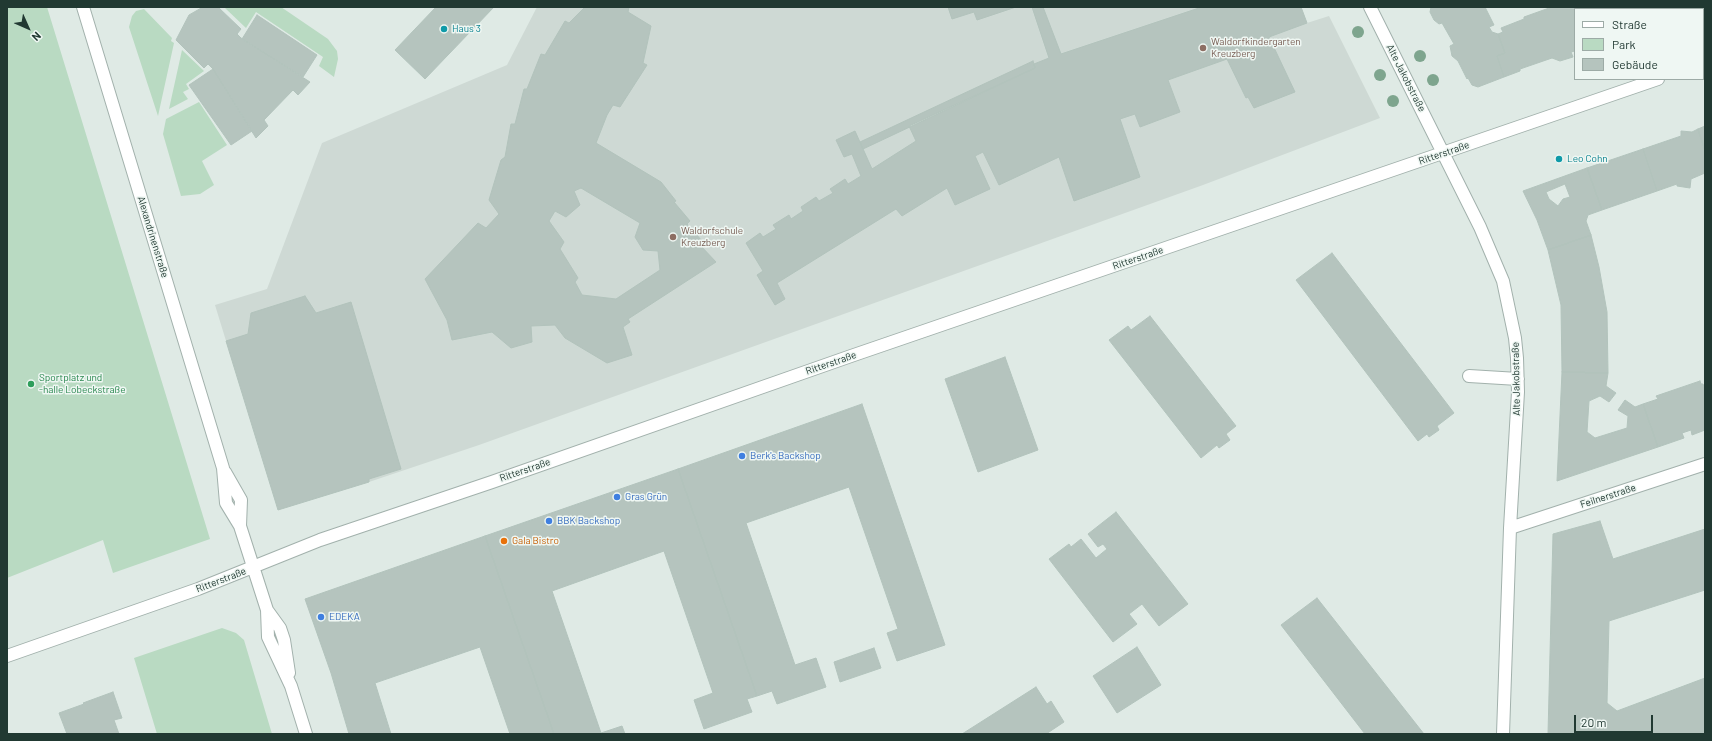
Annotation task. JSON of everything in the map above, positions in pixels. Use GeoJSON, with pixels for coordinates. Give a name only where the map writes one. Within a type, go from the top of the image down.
{"type":"FeatureCollection","features":[{"type":"Feature","properties":{"kind":"street","name":"Alexandrinenstraße"},"geometry":{"type":"LineString","coordinates":[[83,7],[223,468],[226,503],[240,526],[267,610],[280,628],[284,640],[291,686],[306,734]]}},
{"type":"Feature","properties":{"kind":"street","name":"Alte Jakobstraße"},"geometry":{"type":"LineString","coordinates":[[1370,7],[1480,227],[1503,281],[1515,338],[1518,379],[1510,528],[1503,734]]}},
{"type":"Feature","properties":{"kind":"street","name":"Ritterstraße"},"geometry":{"type":"LineString","coordinates":[[7,656],[198,589],[320,540],[1655,80]]}},
{"type":"Feature","properties":{"kind":"street"},"geometry":{"type":"LineString","coordinates":[[1469,376],[1518,379]]}},
{"type":"Feature","properties":{"kind":"street","name":"Feilnerstraße"},"geometry":{"type":"LineString","coordinates":[[1510,528],[1705,464]]}},
{"type":"Feature","properties":{"kind":"shaded area","name":"Waldorfschule Kreuzberg"},"geometry":{"type":"Polygon","coordinates":[[[537,7],[1301,7],[1307,23],[1329,16],[1380,118],[1203,185],[479,445],[369,482],[278,510],[215,305],[267,289],[322,143],[507,65],[537,7]]]}},
{"type":"Feature","properties":{"kind":"green space"},"geometry":{"type":"Polygon","coordinates":[[[7,7],[47,7],[210,539],[113,573],[103,540],[7,578],[7,7]]]}},
{"type":"Feature","properties":{"kind":"green space"},"geometry":{"type":"Polygon","coordinates":[[[281,7],[328,39],[337,51],[338,59],[334,77],[319,66],[323,57],[256,12],[246,28],[225,8],[281,7]]]}},
{"type":"Feature","properties":{"kind":"green space"},"geometry":{"type":"Polygon","coordinates":[[[144,9],[172,38],[171,41],[174,43],[158,116],[129,27],[132,16],[136,11],[144,9]]]}},
{"type":"Feature","properties":{"kind":"green space"},"geometry":{"type":"Polygon","coordinates":[[[182,50],[204,71],[186,84],[189,89],[183,92],[188,99],[169,109],[182,50]]]}},
{"type":"Feature","properties":{"kind":"green space"},"geometry":{"type":"Polygon","coordinates":[[[199,102],[227,145],[202,161],[214,185],[200,194],[181,196],[163,134],[166,119],[199,102]]]}},
{"type":"Feature","properties":{"kind":"green space"},"geometry":{"type":"Polygon","coordinates":[[[222,628],[236,633],[244,640],[272,734],[157,734],[134,658],[222,628]]]}},
{"type":"Feature","properties":{"kind":"building"},"geometry":{"type":"Polygon","coordinates":[[[203,7],[218,7],[241,29],[237,34],[241,38],[310,82],[298,95],[293,90],[264,120],[268,126],[256,138],[213,69],[208,64],[204,68],[176,40],[189,15],[203,7]]]}},
{"type":"Feature","properties":{"kind":"building","name":"Haus 3"},"geometry":{"type":"Polygon","coordinates":[[[436,7],[494,7],[425,79],[395,50],[436,7]]]}},
{"type":"Feature","properties":{"kind":"building"},"geometry":{"type":"Polygon","coordinates":[[[585,7],[629,7],[628,12],[651,26],[643,63],[647,65],[620,107],[613,105],[607,115],[596,143],[661,182],[676,201],[674,202],[690,221],[687,224],[703,242],[700,245],[716,262],[628,319],[630,322],[623,327],[632,355],[607,363],[565,338],[555,325],[531,326],[532,342],[511,348],[492,332],[452,340],[447,320],[425,279],[478,223],[486,228],[499,214],[489,200],[501,160],[505,157],[511,124],[515,124],[524,89],[527,89],[541,54],[545,55],[565,21],[569,23],[585,7]],[[581,188],[574,191],[580,205],[566,217],[555,211],[549,221],[564,242],[560,249],[578,278],[575,282],[582,295],[616,299],[660,270],[658,251],[643,250],[635,237],[640,223],[581,188]]]}},
{"type":"Feature","properties":{"kind":"building"},"geometry":{"type":"Polygon","coordinates":[[[948,7],[1016,7],[977,20],[974,12],[952,19],[948,7]]]}},
{"type":"Feature","properties":{"kind":"building"},"geometry":{"type":"Polygon","coordinates":[[[1032,7],[1043,7],[1061,54],[1202,7],[1301,7],[1307,23],[1269,37],[1295,92],[1254,108],[1248,97],[1246,98],[1227,59],[1168,80],[1180,112],[1140,127],[1135,114],[1120,119],[1140,177],[1074,201],[1059,157],[999,185],[983,152],[975,156],[990,189],[955,205],[947,188],[902,216],[896,209],[777,283],[785,299],[775,305],[757,275],[763,271],[746,243],[760,233],[763,237],[776,229],[773,225],[789,215],[791,219],[803,211],[801,207],[816,197],[819,201],[833,193],[830,189],[845,179],[848,184],[861,176],[852,154],[844,157],[836,140],[855,131],[872,169],[916,141],[909,126],[1035,68],[1034,64],[1049,58],[1032,7]]]}},
{"type":"Feature","properties":{"kind":"building"},"geometry":{"type":"Polygon","coordinates":[[[1431,7],[1485,7],[1494,25],[1489,27],[1492,32],[1498,34],[1505,53],[1497,56],[1504,77],[1478,87],[1472,85],[1468,78],[1467,79],[1458,61],[1452,56],[1450,46],[1454,44],[1442,23],[1439,24],[1434,20],[1430,12],[1431,7]]]}},
{"type":"Feature","properties":{"kind":"building"},"geometry":{"type":"Polygon","coordinates":[[[1552,7],[1705,7],[1705,18],[1704,8],[1574,8],[1574,51],[1571,52],[1573,57],[1560,61],[1552,58],[1520,69],[1520,71],[1504,77],[1497,56],[1505,53],[1498,34],[1503,32],[1501,28],[1524,19],[1524,17],[1552,7]]]}},
{"type":"Feature","properties":{"kind":"building"},"geometry":{"type":"Polygon","coordinates":[[[257,15],[317,55],[303,77],[242,39],[257,15]]]}},
{"type":"Feature","properties":{"kind":"building"},"geometry":{"type":"Polygon","coordinates":[[[1033,61],[1035,68],[863,149],[860,142],[1033,61]]]}},
{"type":"Feature","properties":{"kind":"building"},"geometry":{"type":"Polygon","coordinates":[[[213,69],[252,131],[231,145],[189,85],[213,69]]]}},
{"type":"Feature","properties":{"kind":"building"},"geometry":{"type":"Polygon","coordinates":[[[1705,126],[1705,151],[1698,129],[1705,126]]]}},
{"type":"Feature","properties":{"kind":"building"},"geometry":{"type":"Polygon","coordinates":[[[1698,129],[1705,151],[1705,173],[1691,179],[1690,188],[1677,186],[1677,184],[1657,191],[1643,149],[1681,136],[1681,131],[1692,132],[1698,129]]]}},
{"type":"Feature","properties":{"kind":"building"},"geometry":{"type":"Polygon","coordinates":[[[1643,149],[1657,191],[1602,210],[1587,168],[1643,149]]]}},
{"type":"Feature","properties":{"kind":"building"},"geometry":{"type":"Polygon","coordinates":[[[1587,168],[1602,210],[1588,215],[1586,221],[1591,235],[1548,250],[1537,220],[1523,191],[1587,168]],[[1565,184],[1546,192],[1549,199],[1558,206],[1563,199],[1570,197],[1565,184]]]}},
{"type":"Feature","properties":{"kind":"building"},"geometry":{"type":"Polygon","coordinates":[[[1591,235],[1599,267],[1607,312],[1608,373],[1562,372],[1561,305],[1548,250],[1591,235]]]}},
{"type":"Feature","properties":{"kind":"building"},"geometry":{"type":"Polygon","coordinates":[[[1332,253],[1454,413],[1437,426],[1439,430],[1429,437],[1427,434],[1418,441],[1296,280],[1332,253]]]}},
{"type":"Feature","properties":{"kind":"building"},"geometry":{"type":"Polygon","coordinates":[[[305,296],[316,313],[351,302],[401,469],[369,479],[369,482],[278,510],[226,341],[248,334],[251,313],[305,296]]]}},
{"type":"Feature","properties":{"kind":"building"},"geometry":{"type":"Polygon","coordinates":[[[1150,316],[1236,426],[1226,434],[1230,440],[1219,448],[1217,445],[1201,458],[1109,340],[1128,326],[1131,330],[1150,316]]]}},
{"type":"Feature","properties":{"kind":"building"},"geometry":{"type":"Polygon","coordinates":[[[1005,357],[1038,450],[978,472],[945,379],[1005,357]]]}},
{"type":"Feature","properties":{"kind":"building"},"geometry":{"type":"Polygon","coordinates":[[[1562,372],[1608,373],[1606,386],[1616,393],[1609,402],[1600,396],[1589,401],[1587,432],[1595,438],[1627,428],[1628,416],[1618,410],[1625,400],[1635,407],[1643,404],[1658,447],[1557,481],[1562,372]]]}},
{"type":"Feature","properties":{"kind":"building"},"geometry":{"type":"Polygon","coordinates":[[[1700,381],[1705,389],[1705,430],[1692,435],[1691,430],[1682,433],[1684,438],[1658,447],[1643,404],[1658,399],[1656,396],[1700,381]]]}},
{"type":"Feature","properties":{"kind":"building"},"geometry":{"type":"Polygon","coordinates":[[[862,404],[945,645],[897,661],[887,633],[898,629],[849,487],[746,523],[795,665],[816,658],[826,687],[777,704],[772,691],[757,696],[678,469],[862,404]]]}},
{"type":"Feature","properties":{"kind":"building"},"geometry":{"type":"Polygon","coordinates":[[[678,469],[757,696],[747,699],[752,712],[704,729],[694,700],[713,693],[664,551],[552,591],[601,733],[622,726],[625,734],[554,734],[485,536],[678,469]]]}},
{"type":"Feature","properties":{"kind":"building"},"geometry":{"type":"Polygon","coordinates":[[[1116,512],[1188,604],[1159,626],[1142,604],[1129,614],[1137,624],[1113,642],[1049,559],[1069,544],[1071,547],[1081,539],[1096,558],[1107,549],[1103,544],[1098,547],[1088,534],[1116,512]]]}},
{"type":"Feature","properties":{"kind":"building"},"geometry":{"type":"Polygon","coordinates":[[[1600,521],[1613,559],[1705,529],[1705,590],[1609,621],[1607,703],[1617,711],[1705,678],[1705,734],[1548,734],[1553,534],[1600,521]]]}},
{"type":"Feature","properties":{"kind":"building"},"geometry":{"type":"Polygon","coordinates":[[[485,536],[554,734],[510,734],[480,647],[375,683],[391,734],[349,734],[331,673],[305,599],[485,536]]]}},
{"type":"Feature","properties":{"kind":"building"},"geometry":{"type":"Polygon","coordinates":[[[1317,598],[1424,734],[1365,734],[1281,625],[1317,598]]]}},
{"type":"Feature","properties":{"kind":"building"},"geometry":{"type":"Polygon","coordinates":[[[1137,647],[1161,685],[1117,713],[1093,676],[1137,647]]]}},
{"type":"Feature","properties":{"kind":"building"},"geometry":{"type":"Polygon","coordinates":[[[874,648],[881,668],[840,682],[834,662],[874,648]]]}},
{"type":"Feature","properties":{"kind":"building"},"geometry":{"type":"Polygon","coordinates":[[[1036,687],[1047,704],[1051,701],[1064,722],[1046,734],[962,734],[1036,687]]]}},
{"type":"Feature","properties":{"kind":"building"},"geometry":{"type":"Polygon","coordinates":[[[113,692],[122,718],[114,720],[119,734],[67,734],[59,713],[113,692]]]}},
{"type":"Feature","properties":{"kind":"place","name":"Haus 3"},"geometry":{"type":"Point","coordinates":[444,29]}},
{"type":"Feature","properties":{"kind":"place","name":"Waldorfkindergarten Kreuzberg"},"geometry":{"type":"Point","coordinates":[1203,48]}},
{"type":"Feature","properties":{"kind":"place","name":"Leo Cohn"},"geometry":{"type":"Point","coordinates":[1559,159]}},
{"type":"Feature","properties":{"kind":"place","name":"Waldorfschule Kreuzberg"},"geometry":{"type":"Point","coordinates":[673,237]}},
{"type":"Feature","properties":{"kind":"place","name":"Sportplatz und -halle Lobeckstraße"},"geometry":{"type":"Point","coordinates":[31,384]}},
{"type":"Feature","properties":{"kind":"place","name":"Berk's Backshop"},"geometry":{"type":"Point","coordinates":[742,456]}},
{"type":"Feature","properties":{"kind":"place","name":"Gras Grün"},"geometry":{"type":"Point","coordinates":[617,497]}},
{"type":"Feature","properties":{"kind":"place","name":"BBK Backshop"},"geometry":{"type":"Point","coordinates":[549,521]}},
{"type":"Feature","properties":{"kind":"place","name":"Gala Bistro"},"geometry":{"type":"Point","coordinates":[504,541]}},
{"type":"Feature","properties":{"kind":"place","name":"EDEKA"},"geometry":{"type":"Point","coordinates":[321,617]}}]}
